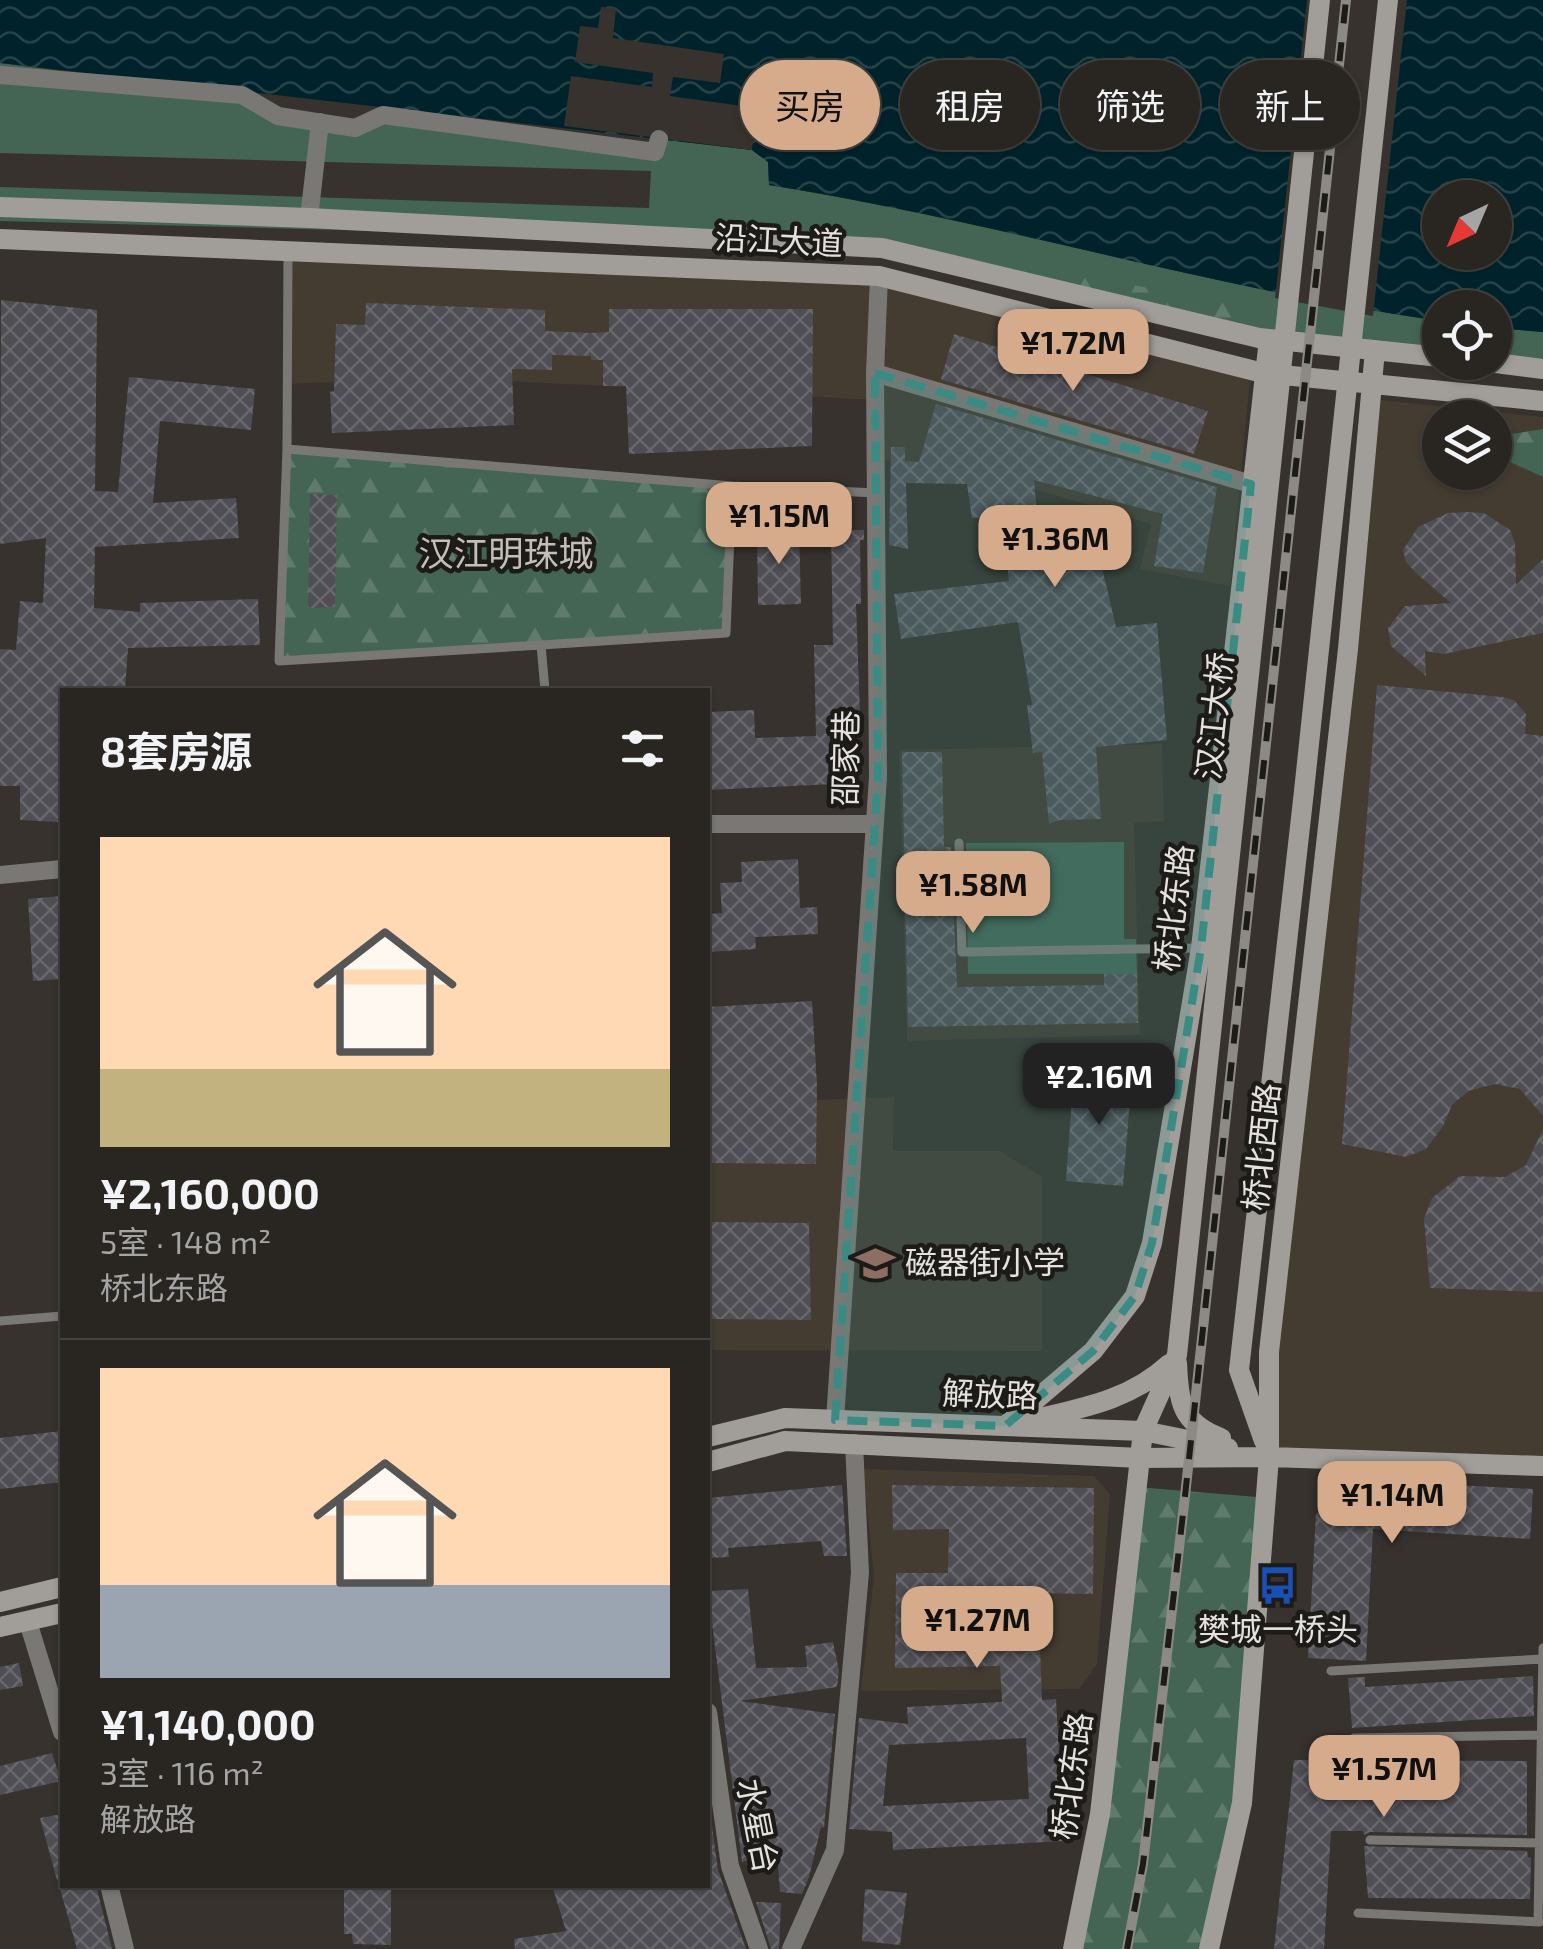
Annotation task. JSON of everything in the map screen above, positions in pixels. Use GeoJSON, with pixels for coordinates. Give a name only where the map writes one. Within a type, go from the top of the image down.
{"type":"FeatureCollection","features":[{"type":"Feature","properties":{"kind":"main road","name":"汉江大桥"},"geometry":{"type":"LineString","coordinates":[[1144,1431],[1177,1355],[1320,0]]}},
{"type":"Feature","properties":{"kind":"main road"},"geometry":{"type":"LineString","coordinates":[[1270,1457],[1240,1370],[1388,0]]}},
{"type":"Feature","properties":{"kind":"main road","name":"沿江大道"},"geometry":{"type":"LineString","coordinates":[[0,207],[309,218],[882,248],[1269,339],[1422,355]]}},
{"type":"Feature","properties":{"kind":"main road","name":"沿江大道"},"geometry":{"type":"LineString","coordinates":[[0,240],[879,276],[1263,373],[1543,401]]}},
{"type":"Feature","properties":{"kind":"main road","name":"桥北东路"},"geometry":{"type":"LineString","coordinates":[[1006,1426],[1093,1351],[1134,1296],[1152,1243],[1201,948],[1269,339]]}},
{"type":"Feature","properties":{"kind":"main road","name":"桥北西路"},"geometry":{"type":"LineString","coordinates":[[1209,1949],[1242,1802],[1270,1457],[1268,1352],[1348,649],[1374,350]]}},
{"type":"Feature","properties":{"kind":"main road"},"geometry":{"type":"LineString","coordinates":[[1512,365],[1543,369]]}},
{"type":"Feature","properties":{"kind":"main road"},"geometry":{"type":"LineString","coordinates":[[1006,1426],[1124,1395],[1149,1382],[1177,1355]]}},
{"type":"Feature","properties":{"kind":"main road"},"geometry":{"type":"LineString","coordinates":[[1177,1355],[1178,1396],[1200,1430],[1270,1457]]}},
{"type":"Feature","properties":{"kind":"main road","name":"解放路"},"geometry":{"type":"LineString","coordinates":[[710,1437],[785,1418],[1144,1431],[1270,1457]]}},
{"type":"Feature","properties":{"kind":"main road","name":"桥北东路"},"geometry":{"type":"LineString","coordinates":[[1073,1949],[1100,1814],[1144,1431]]}},
{"type":"Feature","properties":{"kind":"main road","name":"解放路"},"geometry":{"type":"LineString","coordinates":[[710,1461],[785,1440],[1140,1458],[1270,1457],[1543,1466]]}},
{"type":"Feature","properties":{"kind":"main road"},"geometry":{"type":"LineString","coordinates":[[0,1602],[60,1588]]}},
{"type":"Feature","properties":{"kind":"main road"},"geometry":{"type":"LineString","coordinates":[[0,1628],[60,1614]]}},
{"type":"Feature","properties":{"kind":"street"},"geometry":{"type":"LineString","coordinates":[[0,75],[242,95],[278,116],[354,128],[383,115],[656,152],[658,139]]}},
{"type":"Feature","properties":{"kind":"street"},"geometry":{"type":"LineString","coordinates":[[309,218],[320,122]]}},
{"type":"Feature","properties":{"kind":"street","name":"邵家巷"},"geometry":{"type":"LineString","coordinates":[[834,1420],[878,777],[875,373],[879,276]]}},
{"type":"Feature","properties":{"kind":"street"},"geometry":{"type":"LineString","coordinates":[[875,373],[1251,484]]}},
{"type":"Feature","properties":{"kind":"street"},"geometry":{"type":"LineString","coordinates":[[710,824],[875,824]]}},
{"type":"Feature","properties":{"kind":"street"},"geometry":{"type":"LineString","coordinates":[[0,876],[60,869]]}},
{"type":"Feature","properties":{"kind":"street"},"geometry":{"type":"LineString","coordinates":[[792,1949],[835,1850],[860,1573],[854,1443]]}},
{"type":"Feature","properties":{"kind":"street"},"geometry":{"type":"LineString","coordinates":[[28,1622],[60,1726]]}},
{"type":"Feature","properties":{"kind":"street","name":"水星台"},"geometry":{"type":"LineString","coordinates":[[710,1726],[730,1866],[758,1949]]}},
{"type":"Feature","properties":{"kind":"street"},"geometry":{"type":"LineString","coordinates":[[110,1888],[125,1949]]}},
{"type":"Feature","properties":{"kind":"lane"},"geometry":{"type":"LineString","coordinates":[[288,249],[280,661],[726,633],[732,486]]}},
{"type":"Feature","properties":{"kind":"lane"},"geometry":{"type":"LineString","coordinates":[[287,449],[732,486],[876,493]]}},
{"type":"Feature","properties":{"kind":"lane"},"geometry":{"type":"LineString","coordinates":[[540,645],[545,688]]}},
{"type":"Feature","properties":{"kind":"lane"},"geometry":{"type":"LineString","coordinates":[[960,843],[962,952],[1201,948]]}},
{"type":"Feature","properties":{"kind":"lane"},"geometry":{"type":"LineString","coordinates":[[0,1321],[60,1316]]}},
{"type":"Feature","properties":{"kind":"lane"},"geometry":{"type":"LineString","coordinates":[[1358,1913],[1541,1922],[1543,1648]]}},
{"type":"Feature","properties":{"kind":"lane"},"geometry":{"type":"LineString","coordinates":[[1330,1671],[1543,1659]]}},
{"type":"Feature","properties":{"kind":"lane"},"geometry":{"type":"LineString","coordinates":[[1354,1738],[1542,1735]]}},
{"type":"Feature","properties":{"kind":"lane"},"geometry":{"type":"LineString","coordinates":[[1370,1840],[1541,1843]]}},
{"type":"Feature","properties":{"kind":"highlighted area"},"geometry":{"type":"Polygon","coordinates":[[[875,373],[1251,484],[1201,948],[1152,1243],[1135,1296],[1093,1351],[1005,1426],[835,1420],[878,777],[875,373]]]}},
{"type":"Feature","properties":{"kind":"shaded area"},"geometry":{"type":"Polygon","coordinates":[[[288,249],[879,276],[1251,370],[1230,586],[1140,569],[1151,524],[1004,480],[876,458],[875,400],[428,377],[288,384],[288,249]]]}},
{"type":"Feature","properties":{"kind":"shaded area"},"geometry":{"type":"Polygon","coordinates":[[[1370,399],[1422,404],[1422,490],[1512,490],[1512,414],[1543,417],[1543,1466],[1269,1457],[1270,1385],[1370,399]]]}},
{"type":"Feature","properties":{"kind":"shaded area"},"geometry":{"type":"Polygon","coordinates":[[[1162,744],[1164,821],[1134,823],[1140,1035],[907,1041],[899,750],[1162,744]]]}},
{"type":"Feature","properties":{"kind":"shaded area","name":"磁器街小学"},"geometry":{"type":"Polygon","coordinates":[[[894,1097],[893,1151],[1000,1151],[1042,1177],[1042,1351],[710,1350],[710,1104],[894,1097]]]}},
{"type":"Feature","properties":{"kind":"shaded area"},"geometry":{"type":"Polygon","coordinates":[[[863,1469],[1094,1476],[1110,1494],[1097,1664],[1079,1689],[861,1691],[874,1576],[863,1469]]]}},
{"type":"Feature","properties":{"kind":"green space"},"geometry":{"type":"Polygon","coordinates":[[[0,63],[242,95],[278,116],[354,128],[383,115],[655,152],[659,139],[752,150],[768,162],[769,185],[937,217],[1272,291],[1422,318],[1422,355],[1259,338],[882,248],[753,241],[0,221],[0,187],[649,208],[651,171],[0,153],[0,63]]]}},
{"type":"Feature","properties":{"kind":"green space"},"geometry":{"type":"Polygon","coordinates":[[[1069,272],[1247,308],[1250,315],[1246,321],[1237,323],[1078,286],[1068,281],[1069,272]]]}},
{"type":"Feature","properties":{"kind":"green space"},"geometry":{"type":"Polygon","coordinates":[[[1512,329],[1543,332],[1543,369],[1512,364],[1512,329]]]}},
{"type":"Feature","properties":{"kind":"green space"},"geometry":{"type":"Polygon","coordinates":[[[1543,429],[1543,477],[1512,463],[1512,434],[1543,429]]]}},
{"type":"Feature","properties":{"kind":"green space"},"geometry":{"type":"Polygon","coordinates":[[[287,449],[732,486],[726,633],[279,661],[287,449]]]}},
{"type":"Feature","properties":{"kind":"green space"},"geometry":{"type":"Polygon","coordinates":[[[1124,842],[1124,939],[1136,939],[1137,974],[968,974],[966,843],[1124,842]]]}},
{"type":"Feature","properties":{"kind":"green space"},"geometry":{"type":"Polygon","coordinates":[[[1137,1487],[1257,1497],[1243,1796],[1209,1949],[1073,1949],[1137,1487]]]}},
{"type":"Feature","properties":{"kind":"water"},"geometry":{"type":"Polygon","coordinates":[[[0,0],[1543,0],[1543,332],[1512,329],[1512,290],[1422,290],[1422,318],[1271,291],[937,217],[769,185],[768,162],[752,150],[880,150],[880,60],[740,60],[740,149],[0,63],[0,0]]]}},
{"type":"Feature","properties":{"kind":"pier"},"geometry":{"type":"Polygon","coordinates":[[[1307,0],[1407,0],[1373,316],[1275,298],[1291,150],[1360,150],[1360,60],[1301,60],[1307,0]]]}},
{"type":"Feature","properties":{"kind":"pier"},"geometry":{"type":"Polygon","coordinates":[[[601,7],[616,9],[613,38],[724,54],[720,83],[673,77],[670,96],[740,106],[740,148],[564,126],[571,76],[652,87],[653,73],[575,62],[580,26],[598,28],[601,7]]]}},
{"type":"Feature","properties":{"kind":"building"},"geometry":{"type":"Polygon","coordinates":[[[1,300],[97,310],[95,491],[118,492],[129,377],[255,389],[251,430],[160,421],[153,503],[236,498],[239,538],[95,547],[94,608],[140,612],[140,603],[258,599],[260,645],[128,648],[125,688],[60,688],[59,822],[20,820],[20,786],[0,786],[0,649],[16,650],[20,601],[43,603],[46,538],[0,544],[1,300]]]}},
{"type":"Feature","properties":{"kind":"building"},"geometry":{"type":"Polygon","coordinates":[[[366,303],[545,310],[545,331],[591,333],[609,332],[609,309],[813,309],[812,446],[629,454],[626,386],[603,386],[603,360],[591,360],[591,356],[552,355],[552,370],[512,369],[514,425],[332,433],[330,392],[334,391],[336,324],[365,325],[366,303]]]}},
{"type":"Feature","properties":{"kind":"building"},"geometry":{"type":"Polygon","coordinates":[[[954,334],[1208,411],[1194,454],[941,379],[954,334]]]}},
{"type":"Feature","properties":{"kind":"building"},"geometry":{"type":"Polygon","coordinates":[[[936,404],[1217,487],[1203,573],[1154,566],[1163,514],[1034,480],[1041,564],[1099,555],[1116,627],[1157,623],[1167,740],[1096,747],[1101,819],[1049,824],[1042,752],[1033,753],[1027,705],[1032,705],[1018,622],[901,639],[894,594],[1009,581],[1001,516],[972,518],[967,484],[906,483],[908,549],[889,545],[891,447],[905,447],[905,461],[919,462],[936,404]]]}},
{"type":"Feature","properties":{"kind":"building"},"geometry":{"type":"Polygon","coordinates":[[[310,494],[337,495],[335,607],[308,608],[310,494]]]}},
{"type":"Feature","properties":{"kind":"building"},"geometry":{"type":"Polygon","coordinates":[[[1448,513],[1484,513],[1510,530],[1515,543],[1516,585],[1543,559],[1543,633],[1444,654],[1425,651],[1426,676],[1391,646],[1388,628],[1405,606],[1451,603],[1406,562],[1403,550],[1418,527],[1448,513]]]}},
{"type":"Feature","properties":{"kind":"building"},"geometry":{"type":"Polygon","coordinates":[[[757,530],[799,530],[801,604],[758,605],[757,530]]]}},
{"type":"Feature","properties":{"kind":"building"},"geometry":{"type":"Polygon","coordinates":[[[831,530],[864,530],[864,540],[860,540],[861,604],[856,604],[860,715],[850,715],[854,783],[710,790],[710,712],[754,710],[755,738],[816,736],[814,645],[833,645],[831,530]]]}},
{"type":"Feature","properties":{"kind":"building"},"geometry":{"type":"Polygon","coordinates":[[[1377,685],[1514,700],[1526,714],[1525,734],[1543,736],[1543,1116],[1520,1089],[1495,1084],[1468,1091],[1452,1105],[1426,1149],[1406,1157],[1342,1144],[1377,685]]]}},
{"type":"Feature","properties":{"kind":"building"},"geometry":{"type":"Polygon","coordinates":[[[902,752],[942,752],[944,847],[951,847],[957,987],[1104,985],[1104,974],[1137,974],[1138,1023],[908,1027],[902,752]]]}},
{"type":"Feature","properties":{"kind":"building"},"geometry":{"type":"Polygon","coordinates":[[[798,859],[800,908],[817,907],[818,934],[755,937],[756,949],[710,952],[710,914],[722,913],[720,883],[742,882],[741,862],[798,859]]]}},
{"type":"Feature","properties":{"kind":"building"},"geometry":{"type":"Polygon","coordinates":[[[60,896],[60,979],[33,981],[28,899],[60,896]]]}},
{"type":"Feature","properties":{"kind":"building"},"geometry":{"type":"Polygon","coordinates":[[[812,1001],[816,1164],[710,1163],[710,1007],[812,1001]]]}},
{"type":"Feature","properties":{"kind":"building"},"geometry":{"type":"Polygon","coordinates":[[[1074,1070],[1132,1075],[1123,1186],[1066,1181],[1074,1070]]]}},
{"type":"Feature","properties":{"kind":"building"},"geometry":{"type":"Polygon","coordinates":[[[1543,1129],[1543,1292],[1430,1288],[1424,1219],[1432,1198],[1460,1176],[1505,1177],[1526,1165],[1543,1129]]]}},
{"type":"Feature","properties":{"kind":"building"},"geometry":{"type":"Polygon","coordinates":[[[710,1222],[809,1223],[811,1320],[710,1319],[710,1222]]]}},
{"type":"Feature","properties":{"kind":"building"},"geometry":{"type":"Polygon","coordinates":[[[60,1431],[60,1482],[0,1489],[0,1438],[60,1431]]]}},
{"type":"Feature","properties":{"kind":"building"},"geometry":{"type":"Polygon","coordinates":[[[1365,1480],[1533,1489],[1530,1539],[1373,1529],[1366,1661],[1308,1658],[1316,1514],[1365,1480]]]}},
{"type":"Feature","properties":{"kind":"building"},"geometry":{"type":"Polygon","coordinates":[[[842,1485],[847,1556],[824,1556],[821,1541],[728,1548],[729,1557],[710,1558],[710,1498],[842,1485]]]}},
{"type":"Feature","properties":{"kind":"building"},"geometry":{"type":"Polygon","coordinates":[[[892,1485],[1094,1488],[1093,1594],[1038,1593],[1042,1700],[1056,1699],[1064,1841],[893,1850],[892,1832],[849,1829],[859,1718],[908,1724],[907,1707],[1002,1702],[1000,1666],[895,1668],[896,1573],[948,1573],[949,1529],[893,1530],[892,1485]],[[1026,1738],[889,1745],[883,1806],[1029,1799],[1026,1738]]]}},
{"type":"Feature","properties":{"kind":"building"},"geometry":{"type":"Polygon","coordinates":[[[748,1589],[756,1668],[807,1667],[805,1646],[833,1642],[839,1671],[837,1687],[740,1701],[835,1714],[824,1828],[821,1827],[802,1894],[780,1892],[777,1852],[742,1862],[710,1591],[748,1589]]]}},
{"type":"Feature","properties":{"kind":"building"},"geometry":{"type":"Polygon","coordinates":[[[19,1663],[23,1686],[0,1690],[0,1667],[19,1663]]]}},
{"type":"Feature","properties":{"kind":"building"},"geometry":{"type":"Polygon","coordinates":[[[1533,1676],[1534,1716],[1352,1728],[1348,1678],[1365,1677],[1365,1687],[1533,1676]]]}},
{"type":"Feature","properties":{"kind":"building"},"geometry":{"type":"Polygon","coordinates":[[[52,1753],[60,1781],[0,1795],[0,1766],[52,1753]]]}},
{"type":"Feature","properties":{"kind":"building"},"geometry":{"type":"Polygon","coordinates":[[[1294,1760],[1527,1761],[1527,1835],[1364,1835],[1363,1831],[1331,1831],[1324,1949],[1274,1949],[1294,1760]]]}},
{"type":"Feature","properties":{"kind":"building"},"geometry":{"type":"Polygon","coordinates":[[[710,1812],[718,1870],[746,1949],[515,1949],[514,1939],[566,1931],[553,1888],[710,1888],[710,1812]]]}},
{"type":"Feature","properties":{"kind":"building"},"geometry":{"type":"Polygon","coordinates":[[[60,1814],[60,1879],[57,1880],[40,1818],[60,1814]]]}},
{"type":"Feature","properties":{"kind":"building"},"geometry":{"type":"Polygon","coordinates":[[[1364,1846],[1527,1851],[1531,1858],[1530,1899],[1368,1898],[1364,1846]]]}},
{"type":"Feature","properties":{"kind":"building"},"geometry":{"type":"Polygon","coordinates":[[[59,1885],[97,1888],[112,1949],[77,1949],[59,1885]]]}},
{"type":"Feature","properties":{"kind":"building"},"geometry":{"type":"Polygon","coordinates":[[[344,1888],[391,1888],[391,1945],[353,1944],[352,1934],[344,1934],[344,1888]]]}},
{"type":"Feature","properties":{"kind":"building"},"geometry":{"type":"Polygon","coordinates":[[[865,1889],[907,1893],[900,1945],[862,1941],[865,1889]]]}},
{"type":"Feature","properties":{"kind":"building"},"geometry":{"type":"Polygon","coordinates":[[[756,1902],[781,1903],[779,1949],[771,1949],[756,1902]]]}},
{"type":"Feature","properties":{"kind":"railway"},"geometry":{"type":"LineString","coordinates":[[1127,1949],[1143,1864],[1185,1496],[1346,0]]}},
{"type":"Feature","properties":{"kind":"place","name":"磁器街小学"},"geometry":{"type":"Point","coordinates":[875,1263]}},
{"type":"Feature","properties":{"kind":"place","name":"樊城一桥头"},"geometry":{"type":"Point","coordinates":[1278,1585]}},
{"type":"Feature","properties":{"kind":"district","name":"汉江明珠城"},"geometry":{"type":"Point","coordinates":[506,554]}}]}
